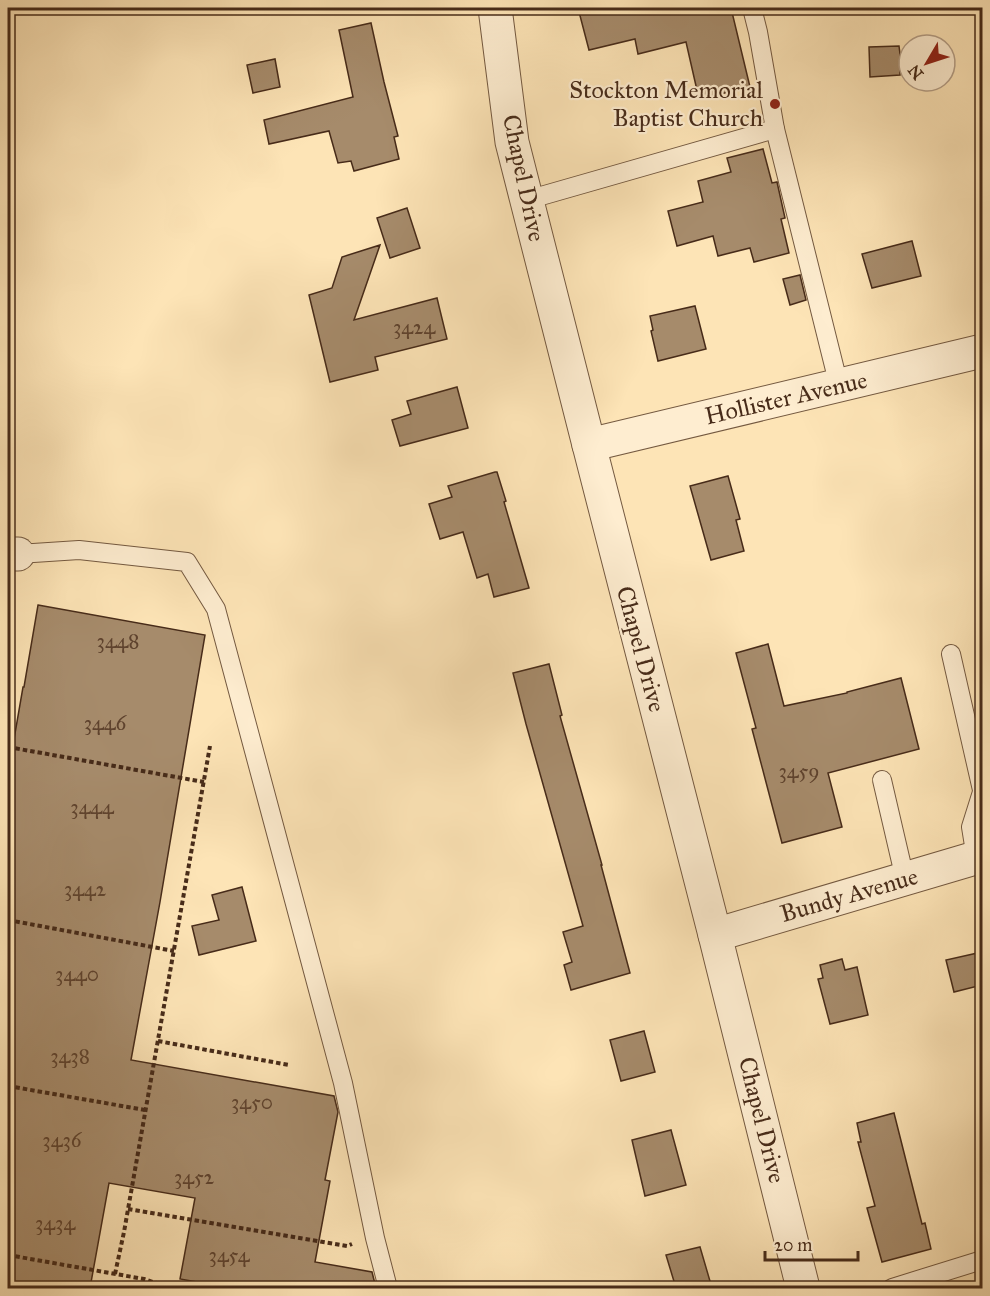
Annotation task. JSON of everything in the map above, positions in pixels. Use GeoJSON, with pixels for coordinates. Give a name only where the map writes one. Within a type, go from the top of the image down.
{"type":"FeatureCollection","features":[{"type":"Feature","properties":{"kind":"street","name":"Chapel Drive"},"geometry":{"type":"LineString","coordinates":[[495,8],[512,142],[588,445],[716,935],[803,1288]]}},
{"type":"Feature","properties":{"kind":"street","name":"Hollister Avenue"},"geometry":{"type":"LineString","coordinates":[[588,445],[982,351]]}},
{"type":"Feature","properties":{"kind":"street","name":"Bundy Avenue"},"geometry":{"type":"LineString","coordinates":[[716,935],[979,857]]}},
{"type":"Feature","properties":{"kind":"lane"},"geometry":{"type":"LineString","coordinates":[[752,8],[775,129],[839,386]]}},
{"type":"Feature","properties":{"kind":"lane"},"geometry":{"type":"LineString","coordinates":[[527,200],[775,129]]}},
{"type":"Feature","properties":{"kind":"lane"},"geometry":{"type":"LineString","coordinates":[[11,559],[78,550],[187,562],[216,609],[342,1083],[388,1288]]}},
{"type":"Feature","properties":{"kind":"lane"},"geometry":{"type":"LineString","coordinates":[[951,654],[982,791],[971,827],[979,857]]}},
{"type":"Feature","properties":{"kind":"lane"},"geometry":{"type":"LineString","coordinates":[[882,780],[906,879]]}},
{"type":"Feature","properties":{"kind":"lane"},"geometry":{"type":"LineString","coordinates":[[892,1288],[982,1260]]}},
{"type":"Feature","properties":{"kind":"path"},"geometry":{"type":"LineString","coordinates":[[8,747],[204,782]]}},
{"type":"Feature","properties":{"kind":"path"},"geometry":{"type":"LineString","coordinates":[[115,1274],[210,747]]}},
{"type":"Feature","properties":{"kind":"path"},"geometry":{"type":"LineString","coordinates":[[8,920],[174,951]]}},
{"type":"Feature","properties":{"kind":"path"},"geometry":{"type":"LineString","coordinates":[[158,1041],[289,1065]]}},
{"type":"Feature","properties":{"kind":"path"},"geometry":{"type":"LineString","coordinates":[[8,1086],[146,1110]]}},
{"type":"Feature","properties":{"kind":"path"},"geometry":{"type":"LineString","coordinates":[[128,1209],[347,1246]]}},
{"type":"Feature","properties":{"kind":"path"},"geometry":{"type":"LineString","coordinates":[[8,1256],[156,1282],[155,1288]]}},
{"type":"Feature","properties":{"kind":"building"},"geometry":{"type":"Polygon","coordinates":[[[578,8],[731,8],[750,87],[699,99],[686,42],[638,54],[635,39],[589,50],[578,8]]]}},
{"type":"Feature","properties":{"kind":"building"},"geometry":{"type":"Polygon","coordinates":[[[371,23],[398,136],[394,137],[399,159],[354,171],[351,161],[338,163],[329,131],[269,144],[264,120],[353,97],[339,30],[371,23]]]}},
{"type":"Feature","properties":{"kind":"building"},"geometry":{"type":"Polygon","coordinates":[[[897,46],[897,75],[870,77],[869,47],[897,46]]]}},
{"type":"Feature","properties":{"kind":"building"},"geometry":{"type":"Polygon","coordinates":[[[275,59],[280,87],[253,93],[247,65],[275,59]]]}},
{"type":"Feature","properties":{"kind":"building"},"geometry":{"type":"Polygon","coordinates":[[[763,149],[772,183],[777,182],[785,218],[781,219],[789,253],[754,262],[750,248],[718,256],[713,236],[677,246],[668,211],[703,202],[698,181],[731,172],[727,158],[763,149]]]}},
{"type":"Feature","properties":{"kind":"building"},"geometry":{"type":"Polygon","coordinates":[[[407,208],[420,248],[390,258],[377,218],[407,208]]]}},
{"type":"Feature","properties":{"kind":"building"},"geometry":{"type":"Polygon","coordinates":[[[912,241],[921,276],[872,288],[862,254],[912,241]]]}},
{"type":"Feature","properties":{"kind":"building"},"geometry":{"type":"Polygon","coordinates":[[[380,245],[354,320],[437,298],[447,339],[375,357],[378,370],[330,382],[309,295],[332,288],[342,257],[380,245]]]}},
{"type":"Feature","properties":{"kind":"building"},"geometry":{"type":"Polygon","coordinates":[[[800,275],[806,300],[790,305],[783,279],[800,275]]]}},
{"type":"Feature","properties":{"kind":"building"},"geometry":{"type":"Polygon","coordinates":[[[695,306],[706,349],[658,361],[650,316],[695,306]]]}},
{"type":"Feature","properties":{"kind":"building"},"geometry":{"type":"Polygon","coordinates":[[[457,387],[468,428],[400,446],[392,420],[411,414],[407,401],[457,387]]]}},
{"type":"Feature","properties":{"kind":"building"},"geometry":{"type":"Polygon","coordinates":[[[497,472],[506,501],[504,502],[529,588],[494,597],[488,574],[477,578],[463,532],[440,539],[429,504],[452,497],[448,486],[497,472]]]}},
{"type":"Feature","properties":{"kind":"building"},"geometry":{"type":"Polygon","coordinates":[[[728,476],[740,519],[736,520],[744,551],[711,560],[690,486],[728,476]]]}},
{"type":"Feature","properties":{"kind":"building"},"geometry":{"type":"Polygon","coordinates":[[[38,605],[205,635],[131,1060],[334,1096],[338,1112],[325,1180],[330,1181],[315,1262],[372,1272],[376,1288],[231,1288],[180,1279],[195,1198],[109,1183],[90,1288],[8,1288],[8,774],[38,605]]]}},
{"type":"Feature","properties":{"kind":"building"},"geometry":{"type":"Polygon","coordinates":[[[768,644],[784,706],[847,693],[901,678],[919,749],[828,773],[842,827],[782,843],[752,729],[756,728],[736,653],[768,644]]]}},
{"type":"Feature","properties":{"kind":"building"},"geometry":{"type":"Polygon","coordinates":[[[549,664],[562,715],[560,716],[630,973],[571,990],[564,965],[572,962],[563,932],[583,926],[513,673],[549,664]]]}},
{"type":"Feature","properties":{"kind":"building"},"geometry":{"type":"Polygon","coordinates":[[[242,887],[256,941],[199,955],[192,926],[219,920],[212,895],[242,887]]]}},
{"type":"Feature","properties":{"kind":"building"},"geometry":{"type":"Polygon","coordinates":[[[982,952],[982,985],[954,992],[946,960],[982,952]]]}},
{"type":"Feature","properties":{"kind":"building"},"geometry":{"type":"Polygon","coordinates":[[[842,959],[845,970],[857,967],[868,1015],[830,1024],[818,979],[823,978],[820,965],[842,959]]]}},
{"type":"Feature","properties":{"kind":"building"},"geometry":{"type":"Polygon","coordinates":[[[644,1031],[655,1072],[621,1081],[610,1040],[644,1031]]]}},
{"type":"Feature","properties":{"kind":"building"},"geometry":{"type":"Polygon","coordinates":[[[894,1113],[922,1224],[925,1223],[931,1249],[882,1262],[867,1208],[875,1206],[858,1142],[861,1142],[857,1123],[894,1113]]]}},
{"type":"Feature","properties":{"kind":"building"},"geometry":{"type":"Polygon","coordinates":[[[671,1130],[686,1185],[645,1196],[632,1140],[671,1130]]]}},
{"type":"Feature","properties":{"kind":"building"},"geometry":{"type":"Polygon","coordinates":[[[700,1247],[712,1288],[676,1288],[666,1255],[700,1247]]]}},
{"type":"Feature","properties":{"kind":"place","name":"Stockton Memorial Baptist Church"},"geometry":{"type":"Point","coordinates":[775,104]}}]}
